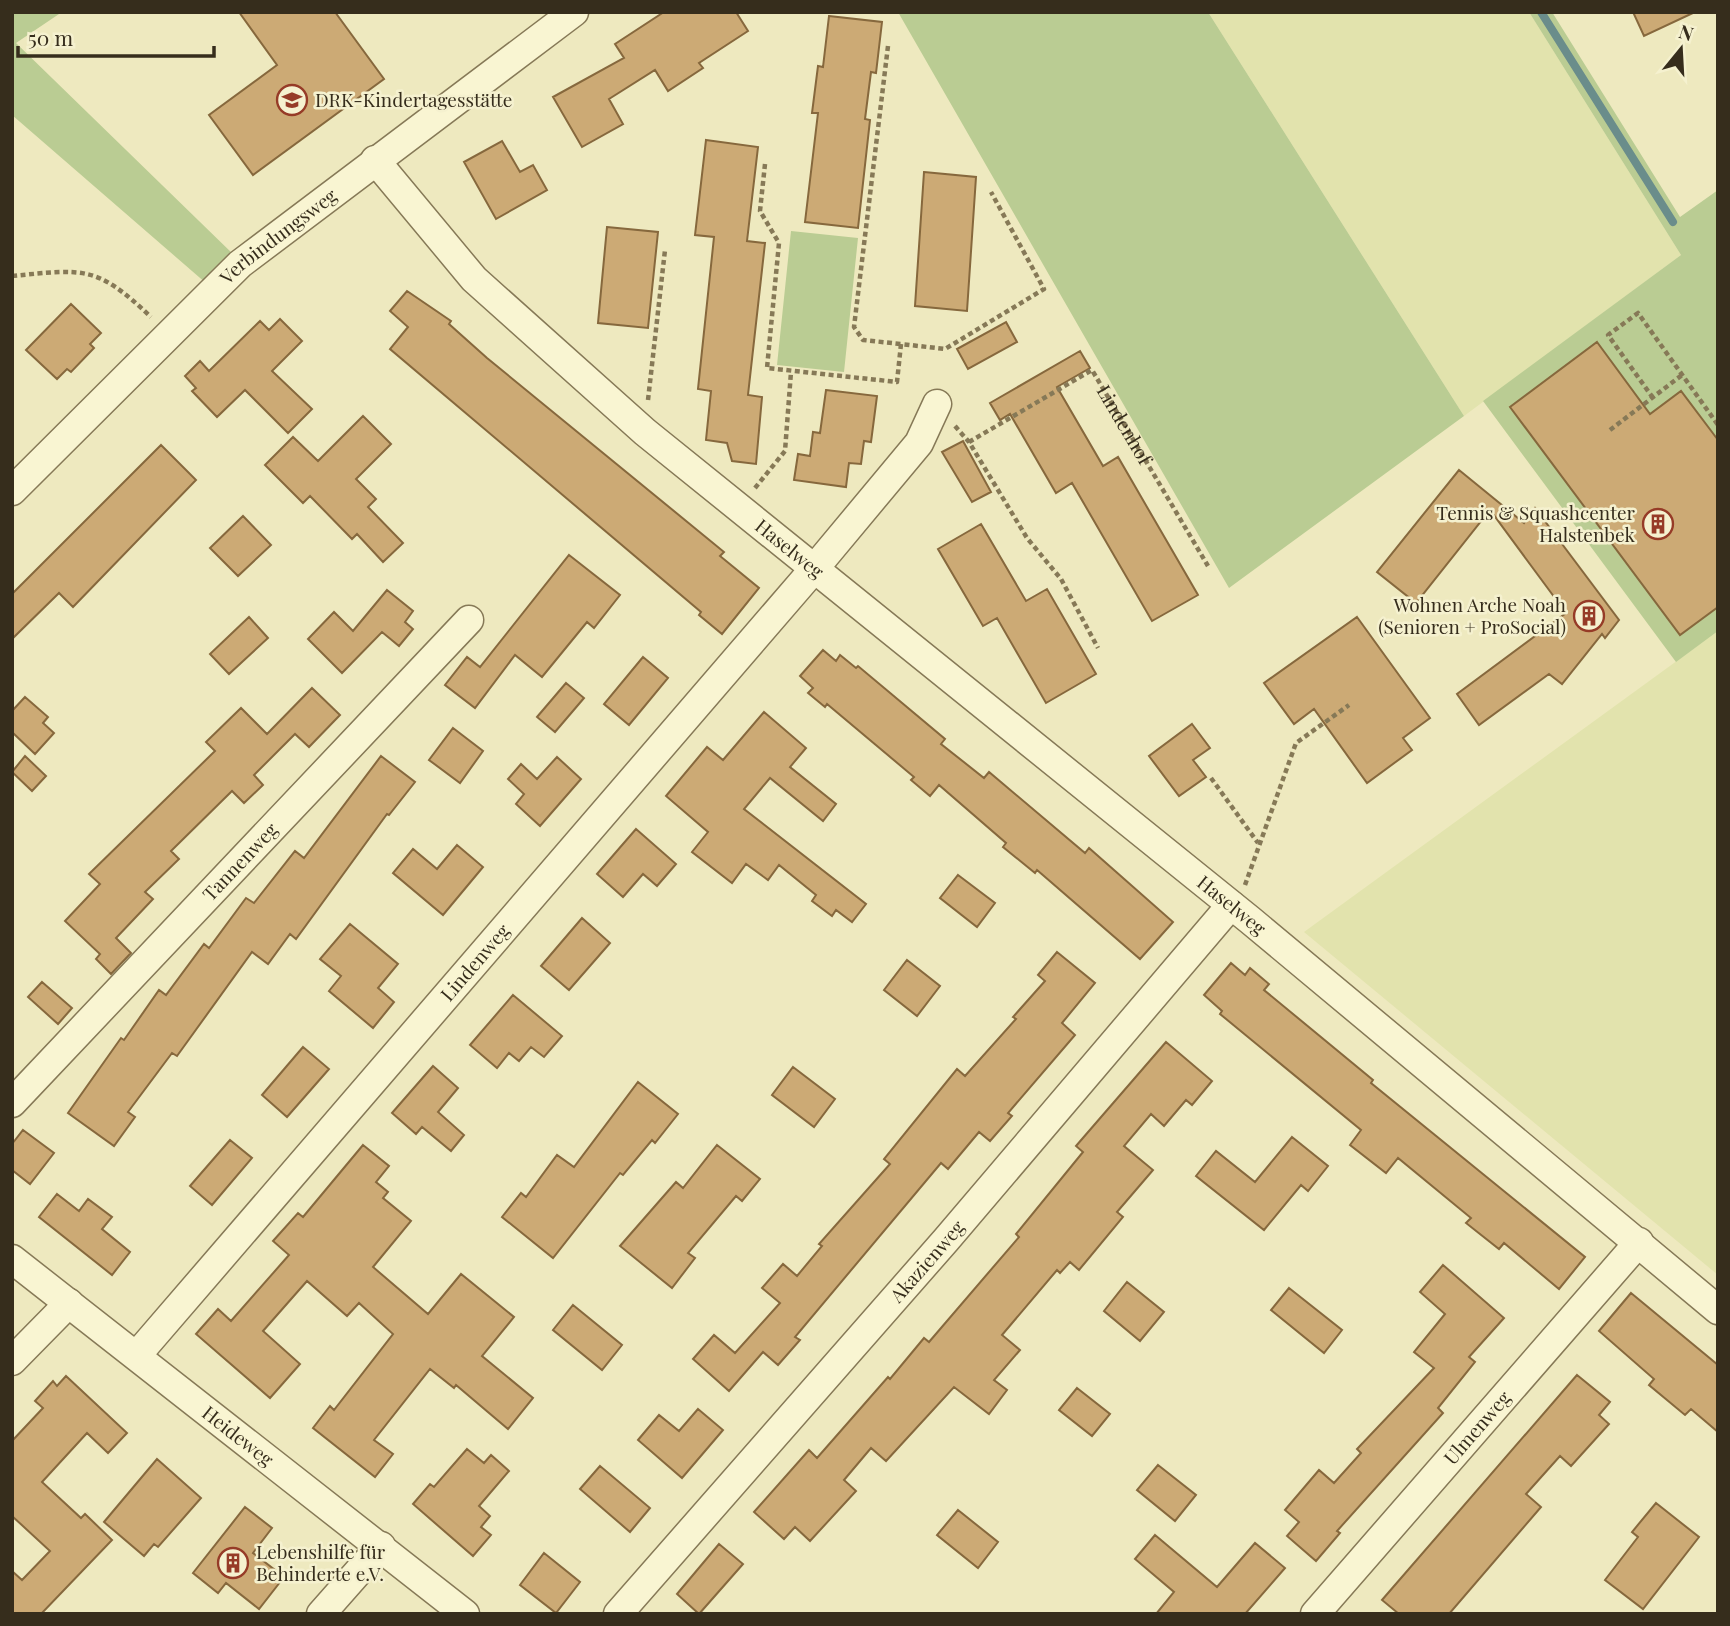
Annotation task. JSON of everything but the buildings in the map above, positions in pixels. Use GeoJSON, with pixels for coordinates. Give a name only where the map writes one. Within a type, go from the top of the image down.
{"type":"FeatureCollection","features":[{"type":"Feature","properties":{"kind":"street","name":"Verbindungsweg"},"geometry":{"type":"LineString","coordinates":[[12,491],[240,264],[574,12]]}},
{"type":"Feature","properties":{"kind":"street","name":"Haselweg"},"geometry":{"type":"LineString","coordinates":[[375,160],[474,279],[645,432],[1231,905],[1718,1310]]}},
{"type":"Feature","properties":{"kind":"street"},"geometry":{"type":"LineString","coordinates":[[814,569],[919,443],[937,404]]}},
{"type":"Feature","properties":{"kind":"street","name":"Lindenweg"},"geometry":{"type":"LineString","coordinates":[[137,1355],[814,569]]}},
{"type":"Feature","properties":{"kind":"street","name":"Tannenweg"},"geometry":{"type":"LineString","coordinates":[[12,1103],[468,620]]}},
{"type":"Feature","properties":{"kind":"street","name":"Akazienweg"},"geometry":{"type":"LineString","coordinates":[[618,1614],[946,1240],[1231,905]]}},
{"type":"Feature","properties":{"kind":"street","name":"Ulmenweg"},"geometry":{"type":"LineString","coordinates":[[1315,1614],[1639,1242]]}},
{"type":"Feature","properties":{"kind":"street","name":"Heideweg"},"geometry":{"type":"LineString","coordinates":[[12,1259],[465,1614]]}},
{"type":"Feature","properties":{"kind":"street"},"geometry":{"type":"LineString","coordinates":[[12,1361],[69,1303]]}},
{"type":"Feature","properties":{"kind":"street"},"geometry":{"type":"LineString","coordinates":[[321,1614],[381,1546]]}},
{"type":"Feature","properties":{"kind":"path"},"geometry":{"type":"LineString","coordinates":[[888,46],[854,327],[863,340],[945,349],[1044,289],[991,192]]}},
{"type":"Feature","properties":{"kind":"path"},"geometry":{"type":"LineString","coordinates":[[765,164],[760,211],[779,243],[766,368],[897,382],[901,344]]}},
{"type":"Feature","properties":{"kind":"path"},"geometry":{"type":"LineString","coordinates":[[645,432],[665,250]]}},
{"type":"Feature","properties":{"kind":"path"},"geometry":{"type":"LineString","coordinates":[[12,276],[70,270],[102,276],[122,290],[170,334]]}},
{"type":"Feature","properties":{"kind":"path"},"geometry":{"type":"LineString","coordinates":[[1653,398],[1608,335],[1638,313],[1718,425]]}},
{"type":"Feature","properties":{"kind":"path","name":"Lindenhof"},"geometry":{"type":"LineString","coordinates":[[969,442],[1092,370],[1208,566]]}},
{"type":"Feature","properties":{"kind":"path","name":"Haselweg"},"geometry":{"type":"LineString","coordinates":[[738,508],[785,451],[791,372]]}},
{"type":"Feature","properties":{"kind":"path"},"geometry":{"type":"LineString","coordinates":[[1610,430],[1682,375]]}},
{"type":"Feature","properties":{"kind":"path"},"geometry":{"type":"LineString","coordinates":[[937,404],[969,442],[1027,538],[1062,579],[1098,648]]}},
{"type":"Feature","properties":{"kind":"path"},"geometry":{"type":"LineString","coordinates":[[1231,905],[1243,892],[1296,743],[1349,705]]}},
{"type":"Feature","properties":{"kind":"path"},"geometry":{"type":"LineString","coordinates":[[1211,778],[1258,844]]}},
{"type":"Feature","properties":{"kind":"green space"},"geometry":{"type":"Polygon","coordinates":[[[12,12],[62,12],[16,43],[235,256],[207,284],[12,115],[12,12]]]}},
{"type":"Feature","properties":{"kind":"green space"},"geometry":{"type":"Polygon","coordinates":[[[898,12],[1208,12],[1464,416],[1229,588],[898,12]]]}},
{"type":"Feature","properties":{"kind":"green space"},"geometry":{"type":"Polygon","coordinates":[[[1208,12],[1529,12],[1681,255],[1464,416],[1208,12]]]}},
{"type":"Feature","properties":{"kind":"green space"},"geometry":{"type":"Polygon","coordinates":[[[1529,12],[1552,12],[1680,217],[1718,190],[1718,631],[1676,662],[1483,401],[1681,255],[1529,12]]]}},
{"type":"Feature","properties":{"kind":"green space"},"geometry":{"type":"Polygon","coordinates":[[[791,231],[858,238],[844,372],[777,365],[791,231]]]}},
{"type":"Feature","properties":{"kind":"green space"},"geometry":{"type":"Polygon","coordinates":[[[1718,631],[1718,1275],[1304,932],[1718,631]]]}},
{"type":"Feature","properties":{"kind":"waterway"},"geometry":{"type":"LineString","coordinates":[[1541,12],[1673,222]]}},
{"type":"Feature","properties":{"kind":"place","name":"DRK-Kindertagesstätte"},"geometry":{"type":"Point","coordinates":[292,100]}},
{"type":"Feature","properties":{"kind":"place","name":"Tennis & Squashcenter Halstenbek"},"geometry":{"type":"Point","coordinates":[1658,524]}},
{"type":"Feature","properties":{"kind":"place","name":"Wohnen Arche Noah (Senioren + ProSocial)"},"geometry":{"type":"Point","coordinates":[1589,616]}},
{"type":"Feature","properties":{"kind":"place","name":"Lebenshilfe für Behinderte e.V."},"geometry":{"type":"Point","coordinates":[233,1563]}}]}
